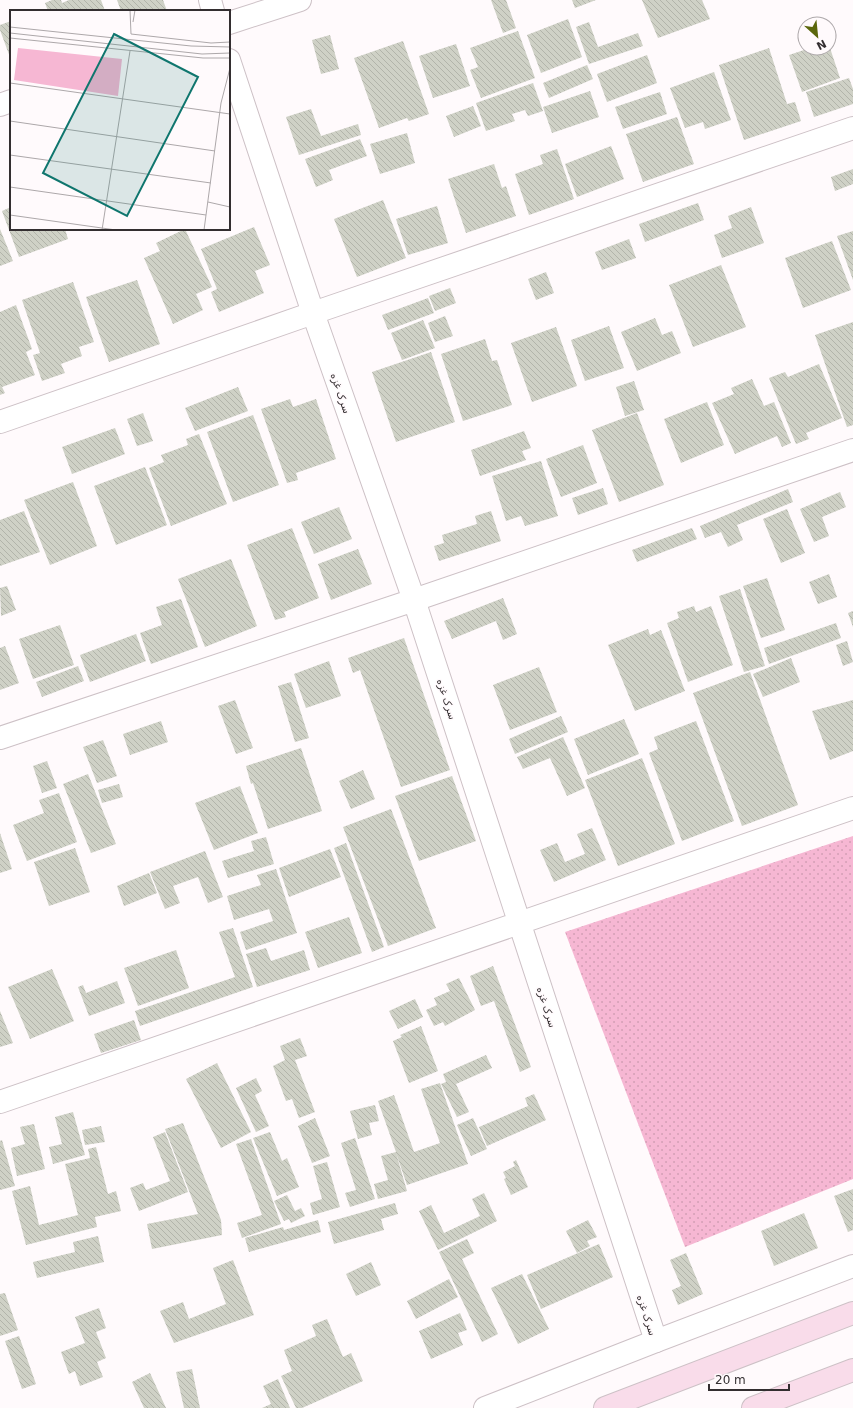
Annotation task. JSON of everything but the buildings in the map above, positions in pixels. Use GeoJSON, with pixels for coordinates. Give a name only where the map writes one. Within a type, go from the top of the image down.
{"type":"FeatureCollection","features":[{"type":"Feature","properties":{"kind":"main road"},"geometry":{"type":"LineString","coordinates":[[605,1408],[853,1313]]}},
{"type":"Feature","properties":{"kind":"main road"},"geometry":{"type":"LineString","coordinates":[[753,1408],[853,1370]]}},
{"type":"Feature","properties":{"kind":"street"},"geometry":{"type":"LineString","coordinates":[[210,0],[213,10]]}},
{"type":"Feature","properties":{"kind":"street"},"geometry":{"type":"LineString","coordinates":[[230,23],[300,0]]}},
{"type":"Feature","properties":{"kind":"street","name":"سرک غزه"},"geometry":{"type":"LineString","coordinates":[[230,63],[313,313],[414,600],[656,1341]]}},
{"type":"Feature","properties":{"kind":"street"},"geometry":{"type":"LineString","coordinates":[[0,105],[10,101]]}},
{"type":"Feature","properties":{"kind":"street"},"geometry":{"type":"LineString","coordinates":[[0,422],[853,128]]}},
{"type":"Feature","properties":{"kind":"street"},"geometry":{"type":"LineString","coordinates":[[0,738],[414,600],[853,450]]}},
{"type":"Feature","properties":{"kind":"street"},"geometry":{"type":"LineString","coordinates":[[0,1102],[853,808]]}},
{"type":"Feature","properties":{"kind":"street"},"geometry":{"type":"LineString","coordinates":[[485,1408],[853,1266]]}},
{"type":"Feature","properties":{"kind":"shaded area"},"geometry":{"type":"Polygon","coordinates":[[[853,836],[853,1179],[685,1247],[565,932],[853,836]]]}}]}
